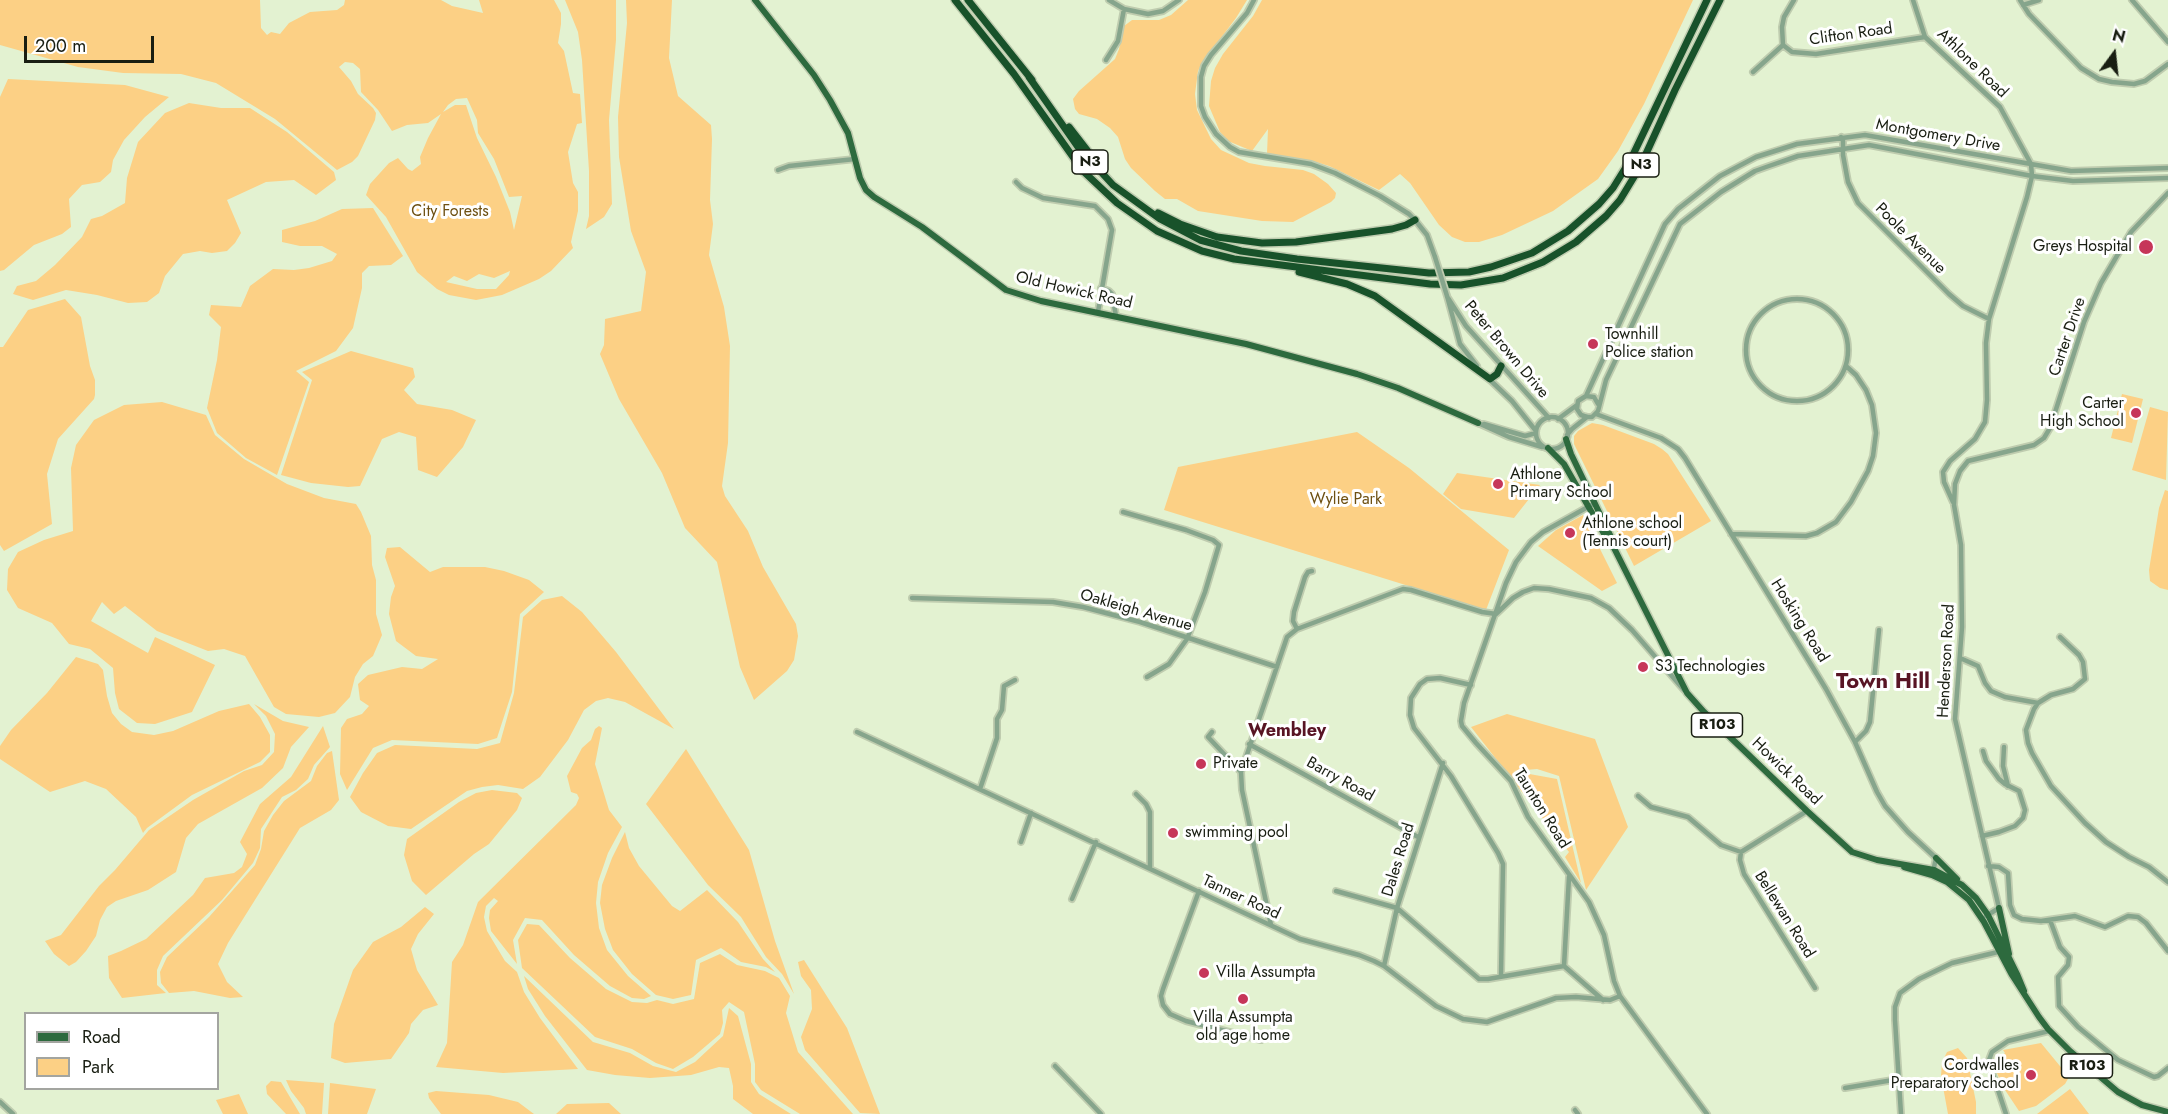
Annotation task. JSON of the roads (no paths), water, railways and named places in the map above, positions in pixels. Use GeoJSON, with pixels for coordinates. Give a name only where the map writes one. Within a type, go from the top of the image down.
{"type":"FeatureCollection","features":[{"type":"Feature","properties":{"kind":"highway","name":"N3"},"geometry":{"type":"LineString","coordinates":[[955,0],[986,37],[1083,171],[1100,188],[1157,231],[1218,256],[1251,262],[1430,284],[1461,285],[1503,278],[1544,262],[1561,252],[1606,216],[1630,184],[1720,0]]}},
{"type":"Feature","properties":{"kind":"highway"},"geometry":{"type":"LineString","coordinates":[[968,0],[1103,171],[1148,207],[1194,230],[1262,243],[1296,242],[1392,229],[1415,220]]}},
{"type":"Feature","properties":{"kind":"highway","name":"N3"},"geometry":{"type":"LineString","coordinates":[[1043,97],[1088,160],[1113,185],[1153,215],[1200,240],[1221,247],[1267,256],[1449,274],[1491,267],[1532,253],[1585,218],[1613,188],[1635,151],[1707,0]]}},
{"type":"Feature","properties":{"kind":"highway"},"geometry":{"type":"LineString","coordinates":[[1251,262],[1328,278],[1375,296],[1490,379],[1497,374],[1501,366]]}},
{"type":"Feature","properties":{"kind":"main road","name":"Old Howick Road"},"geometry":{"type":"LineString","coordinates":[[755,0],[814,75],[830,100],[848,133],[860,178],[870,193],[922,227],[1006,290],[1041,301],[1246,344],[1357,374],[1398,388],[1478,423]]}},
{"type":"Feature","properties":{"kind":"main road","name":"Howick Road"},"geometry":{"type":"LineString","coordinates":[[1567,437],[1571,454],[1592,505]]}},
{"type":"Feature","properties":{"kind":"main road","name":"Howick Road"},"geometry":{"type":"LineString","coordinates":[[1546,448],[1564,464],[1592,505],[1611,537],[1612,544],[1687,693],[1704,712],[1807,812],[1852,852],[1896,864],[1917,865],[1962,885],[1985,917],[2024,992],[2049,1031],[2118,1092],[2142,1105],[2168,1112]]}},
{"type":"Feature","properties":{"kind":"main road"},"geometry":{"type":"LineString","coordinates":[[1936,858],[1962,885]]}},
{"type":"Feature","properties":{"kind":"main road","name":"Howick Road"},"geometry":{"type":"LineString","coordinates":[[1933,872],[1967,894]]}},
{"type":"Feature","properties":{"kind":"main road"},"geometry":{"type":"LineString","coordinates":[[1999,908],[2011,963]]}},
{"type":"Feature","properties":{"kind":"main road","name":"Howick Road"},"geometry":{"type":"LineString","coordinates":[[2003,951],[2024,992]]}},
{"type":"Feature","properties":{"kind":"street"},"geometry":{"type":"LineString","coordinates":[[1109,0],[1124,9],[1140,14],[1163,12],[1179,0]]}},
{"type":"Feature","properties":{"kind":"street","name":"Peter Brown Drive"},"geometry":{"type":"LineString","coordinates":[[1254,0],[1204,66],[1201,77],[1202,106],[1205,117],[1216,134],[1239,152],[1311,164],[1335,173],[1380,196],[1415,220],[1426,235],[1435,256],[1460,344],[1470,360],[1512,401],[1536,432]]}},
{"type":"Feature","properties":{"kind":"street"},"geometry":{"type":"LineString","coordinates":[[1753,72],[1783,45],[1784,17],[1794,0]]}},
{"type":"Feature","properties":{"kind":"street","name":"Athlone Road"},"geometry":{"type":"LineString","coordinates":[[1913,0],[1925,37],[2000,107],[2031,164],[2032,176]]}},
{"type":"Feature","properties":{"kind":"street"},"geometry":{"type":"LineString","coordinates":[[2021,3],[2039,0]]}},
{"type":"Feature","properties":{"kind":"street"},"geometry":{"type":"LineString","coordinates":[[2132,0],[2168,42]]}},
{"type":"Feature","properties":{"kind":"street"},"geometry":{"type":"LineString","coordinates":[[2021,3],[2081,68],[2099,79],[2134,84],[2145,81],[2168,64]]}},
{"type":"Feature","properties":{"kind":"street"},"geometry":{"type":"LineString","coordinates":[[1106,60],[1118,41],[1124,9]]}},
{"type":"Feature","properties":{"kind":"street","name":"Clifton Road"},"geometry":{"type":"LineString","coordinates":[[1783,45],[1792,52],[1816,54],[1925,37]]}},
{"type":"Feature","properties":{"kind":"street","name":"Montgomery Drive"},"geometry":{"type":"LineString","coordinates":[[1598,405],[1606,380],[1680,224],[1721,192],[1725,182],[1756,157],[1776,149],[1838,137],[1873,135],[2064,170],[2168,168]]}},
{"type":"Feature","properties":{"kind":"street","name":"Poole Avenue"},"geometry":{"type":"LineString","coordinates":[[1838,137],[1835,144],[1841,151],[1852,194],[1867,213],[1963,306],[1989,319]]}},
{"type":"Feature","properties":{"kind":"street","name":"Montgomery Drive"},"geometry":{"type":"LineString","coordinates":[[1586,396],[1665,224],[1678,209],[1712,183],[1725,182],[1789,158],[1860,146],[1877,146],[2032,176],[2073,181],[2168,178]]}},
{"type":"Feature","properties":{"kind":"street"},"geometry":{"type":"LineString","coordinates":[[1940,158],[1942,148]]}},
{"type":"Feature","properties":{"kind":"street"},"geometry":{"type":"LineString","coordinates":[[1947,159],[1949,150]]}},
{"type":"Feature","properties":{"kind":"street"},"geometry":{"type":"LineString","coordinates":[[778,170],[789,166],[855,159]]}},
{"type":"Feature","properties":{"kind":"street"},"geometry":{"type":"LineString","coordinates":[[2094,171],[2094,181]]}},
{"type":"Feature","properties":{"kind":"street"},"geometry":{"type":"LineString","coordinates":[[2103,171],[2105,180]]}},
{"type":"Feature","properties":{"kind":"street"},"geometry":{"type":"LineString","coordinates":[[1955,484],[1944,482],[1943,472],[1947,464],[1975,439],[1985,422],[1986,344],[1989,319],[2032,176]]}},
{"type":"Feature","properties":{"kind":"street"},"geometry":{"type":"LineString","coordinates":[[1016,182],[1043,198],[1090,205],[1104,213],[1112,225],[1098,312]]}},
{"type":"Feature","properties":{"kind":"street"},"geometry":{"type":"LineString","coordinates":[[1712,183],[1721,192]]}},
{"type":"Feature","properties":{"kind":"street","name":"Carter Drive"},"geometry":{"type":"LineString","coordinates":[[1955,484],[1960,471],[1968,461],[2034,445],[2044,438],[2050,428],[2084,322],[2101,284],[2131,232],[2168,192]]}},
{"type":"Feature","properties":{"kind":"street"},"geometry":{"type":"LineString","coordinates":[[1101,288],[1112,294],[1116,316]]}},
{"type":"Feature","properties":{"kind":"street","name":"Peter Brown Drive"},"geometry":{"type":"LineString","coordinates":[[1447,296],[1466,326],[1549,418]]}},
{"type":"Feature","properties":{"kind":"street"},"geometry":{"type":"LineString","coordinates":[[1805,299],[1826,307],[1841,324],[1848,345],[1846,366],[1835,385],[1818,398],[1806,401],[1786,401],[1776,398],[1759,385],[1751,372],[1747,359],[1747,339],[1755,320],[1770,305],[1781,301],[1805,299]]}},
{"type":"Feature","properties":{"kind":"street"},"geometry":{"type":"LineString","coordinates":[[1606,352],[1617,358]]}},
{"type":"Feature","properties":{"kind":"street"},"geometry":{"type":"LineString","coordinates":[[1731,534],[1806,536],[1836,522],[1847,508],[1874,456],[1876,433],[1872,405],[1866,390],[1856,375],[1846,366]]}},
{"type":"Feature","properties":{"kind":"street"},"geometry":{"type":"LineString","coordinates":[[1536,432],[1541,422],[1549,418],[1558,419],[1586,396],[1593,398],[1607,417]]}},
{"type":"Feature","properties":{"kind":"street"},"geometry":{"type":"LineString","coordinates":[[1577,405],[1581,415],[1587,417]]}},
{"type":"Feature","properties":{"kind":"street"},"geometry":{"type":"LineString","coordinates":[[1546,448],[1561,446],[1572,429],[1587,417],[1596,414],[1598,405]]}},
{"type":"Feature","properties":{"kind":"street","name":"Hosking Road"},"geometry":{"type":"LineString","coordinates":[[1596,414],[1648,432],[1678,449],[1820,679],[1855,742],[1885,806],[1936,858]]}},
{"type":"Feature","properties":{"kind":"street","name":"R103"},"geometry":{"type":"LineString","coordinates":[[1558,419],[1566,426],[1567,437]]}},
{"type":"Feature","properties":{"kind":"street","name":"Old Howick Road"},"geometry":{"type":"LineString","coordinates":[[1478,423],[1525,436],[1536,432]]}},
{"type":"Feature","properties":{"kind":"street","name":"Old Howick Road"},"geometry":{"type":"LineString","coordinates":[[1478,423],[1522,442],[1546,448]]}},
{"type":"Feature","properties":{"kind":"street","name":"R103"},"geometry":{"type":"LineString","coordinates":[[1536,432],[1538,441],[1546,448]]}},
{"type":"Feature","properties":{"kind":"street","name":"Henderson Road"},"geometry":{"type":"LineString","coordinates":[[1944,482],[1954,505]]}},
{"type":"Feature","properties":{"kind":"street","name":"Henderson Road"},"geometry":{"type":"LineString","coordinates":[[1955,484],[1954,505],[1961,545],[1962,627],[1956,727],[1999,908]]}},
{"type":"Feature","properties":{"kind":"street","name":"Taunton Road"},"geometry":{"type":"LineString","coordinates":[[1592,505],[1549,528],[1531,542],[1516,562],[1462,711],[1462,726],[1511,781],[1528,817],[1588,902],[1600,925],[1620,996],[1707,1114]]}},
{"type":"Feature","properties":{"kind":"street"},"geometry":{"type":"LineString","coordinates":[[1123,512],[1213,540],[1218,544],[1218,550],[1187,639],[1169,664],[1147,677]]}},
{"type":"Feature","properties":{"kind":"street"},"geometry":{"type":"LineString","coordinates":[[1297,629],[1293,621],[1294,612],[1305,577],[1312,570]]}},
{"type":"Feature","properties":{"kind":"street"},"geometry":{"type":"LineString","coordinates":[[1500,602],[1529,589],[1539,588],[1591,598],[1609,608],[1632,630],[1687,693]]}},
{"type":"Feature","properties":{"kind":"street"},"geometry":{"type":"LineString","coordinates":[[1271,926],[1242,790],[1241,772],[1287,638],[1297,629],[1403,589],[1496,614],[1513,598]]}},
{"type":"Feature","properties":{"kind":"street","name":"Oakleigh Avenue"},"geometry":{"type":"LineString","coordinates":[[912,598],[1063,603],[1108,612],[1277,667]]}},
{"type":"Feature","properties":{"kind":"street"},"geometry":{"type":"LineString","coordinates":[[1855,742],[1866,732],[1870,722],[1880,630]]}},
{"type":"Feature","properties":{"kind":"street"},"geometry":{"type":"LineString","coordinates":[[2060,637],[2079,655],[2083,662],[2085,679],[2073,689],[2050,695],[2038,703],[2030,718],[2026,736],[2032,753],[2052,786],[2068,806],[2106,842],[2149,867],[2168,882]]}},
{"type":"Feature","properties":{"kind":"street"},"geometry":{"type":"LineString","coordinates":[[1960,658],[1978,666],[1990,691],[2005,697],[2038,703]]}},
{"type":"Feature","properties":{"kind":"street"},"geometry":{"type":"LineString","coordinates":[[1659,662],[1670,659]]}},
{"type":"Feature","properties":{"kind":"street"},"geometry":{"type":"LineString","coordinates":[[1471,685],[1449,679],[1427,679],[1420,684],[1411,698],[1410,716],[1414,728],[1443,763],[1503,864],[1501,976]]}},
{"type":"Feature","properties":{"kind":"street"},"geometry":{"type":"LineString","coordinates":[[980,789],[997,738],[996,719],[1002,710],[1004,686],[1015,680]]}},
{"type":"Feature","properties":{"kind":"street","name":"Tanner Road"},"geometry":{"type":"LineString","coordinates":[[857,732],[1150,867],[1271,926],[1306,941],[1359,955],[1384,966],[1436,1006],[1455,1016],[1479,1023],[1494,1021],[1556,998],[1610,1000],[1620,996]]}},
{"type":"Feature","properties":{"kind":"street"},"geometry":{"type":"LineString","coordinates":[[1212,732],[1208,736],[1241,772]]}},
{"type":"Feature","properties":{"kind":"street","name":"Barry Road"},"geometry":{"type":"LineString","coordinates":[[1249,744],[1419,837]]}},
{"type":"Feature","properties":{"kind":"street"},"geometry":{"type":"LineString","coordinates":[[2004,747],[2003,766],[2008,786]]}},
{"type":"Feature","properties":{"kind":"street"},"geometry":{"type":"LineString","coordinates":[[1982,836],[2006,830],[2020,822],[2025,810],[2022,795],[1999,779],[1986,761],[1983,751]]}},
{"type":"Feature","properties":{"kind":"street","name":"Dales Road"},"geometry":{"type":"LineString","coordinates":[[1384,966],[1397,908],[1443,763]]}},
{"type":"Feature","properties":{"kind":"street"},"geometry":{"type":"LineString","coordinates":[[1136,794],[1150,812],[1150,867]]}},
{"type":"Feature","properties":{"kind":"street"},"geometry":{"type":"LineString","coordinates":[[1638,795],[1651,807],[1688,818],[1722,845],[1741,852],[1807,812]]}},
{"type":"Feature","properties":{"kind":"street"},"geometry":{"type":"LineString","coordinates":[[1021,842],[1031,813]]}},
{"type":"Feature","properties":{"kind":"street"},"geometry":{"type":"LineString","coordinates":[[1072,899],[1095,842]]}},
{"type":"Feature","properties":{"kind":"street","name":"Bellewan Road"},"geometry":{"type":"LineString","coordinates":[[1741,852],[1740,860],[1744,874],[1815,988]]}},
{"type":"Feature","properties":{"kind":"street"},"geometry":{"type":"LineString","coordinates":[[1933,872],[1936,858]]}},
{"type":"Feature","properties":{"kind":"street"},"geometry":{"type":"LineString","coordinates":[[1988,866],[1999,867],[2008,873],[2010,905],[2017,917],[2030,922],[2075,916],[2105,927],[2128,916],[2138,917],[2146,923],[2168,951]]}},
{"type":"Feature","properties":{"kind":"street"},"geometry":{"type":"LineString","coordinates":[[1564,966],[1569,877]]}},
{"type":"Feature","properties":{"kind":"street"},"geometry":{"type":"LineString","coordinates":[[1199,891],[1163,989],[1161,996],[1163,1005],[1170,1014],[1186,1021],[1261,1040]]}},
{"type":"Feature","properties":{"kind":"street"},"geometry":{"type":"LineString","coordinates":[[1336,891],[1397,908],[1477,978],[1483,980],[1564,966],[1603,999]]}},
{"type":"Feature","properties":{"kind":"street"},"geometry":{"type":"LineString","coordinates":[[1985,917],[1999,908]]}},
{"type":"Feature","properties":{"kind":"street"},"geometry":{"type":"LineString","coordinates":[[2050,920],[2060,947],[2069,957],[2068,965],[2058,976],[2059,1006],[2078,1027],[2118,1060],[2154,1077],[2158,1077],[2168,1068]]}},
{"type":"Feature","properties":{"kind":"street"},"geometry":{"type":"LineString","coordinates":[[1901,1114],[1895,1020],[1895,1007],[1900,993],[1919,979],[1952,963],[2003,951]]}},
{"type":"Feature","properties":{"kind":"street"},"geometry":{"type":"LineString","coordinates":[[1610,1000],[1626,1006]]}},
{"type":"Feature","properties":{"kind":"street"},"geometry":{"type":"LineString","coordinates":[[2006,1114],[1989,1060],[1992,1052],[2008,1041],[2049,1031]]}},
{"type":"Feature","properties":{"kind":"street"},"geometry":{"type":"LineString","coordinates":[[1055,1066],[1101,1114]]}},
{"type":"Feature","properties":{"kind":"street"},"geometry":{"type":"LineString","coordinates":[[1845,1088],[1899,1079]]}},
{"type":"Feature","properties":{"kind":"street"},"geometry":{"type":"LineString","coordinates":[[0,1102],[13,1114]]}},
{"type":"Feature","properties":{"kind":"place","name":"Greys Hospital"},"geometry":{"type":"Point","coordinates":[2146,247]}},
{"type":"Feature","properties":{"kind":"place","name":"Townhill Police station"},"geometry":{"type":"Point","coordinates":[1593,344]}},
{"type":"Feature","properties":{"kind":"place","name":"Carter High School"},"geometry":{"type":"Point","coordinates":[2136,413]}},
{"type":"Feature","properties":{"kind":"place","name":"Athlone Primary School"},"geometry":{"type":"Point","coordinates":[1498,484]}},
{"type":"Feature","properties":{"kind":"place","name":"Athlone school (Tennis court)"},"geometry":{"type":"Point","coordinates":[1570,533]}},
{"type":"Feature","properties":{"kind":"place","name":"S3 Technologies"},"geometry":{"type":"Point","coordinates":[1643,667]}},
{"type":"Feature","properties":{"kind":"place","name":"Private"},"geometry":{"type":"Point","coordinates":[1201,764]}},
{"type":"Feature","properties":{"kind":"place","name":"swimming pool"},"geometry":{"type":"Point","coordinates":[1173,833]}},
{"type":"Feature","properties":{"kind":"place","name":"Villa Assumpta"},"geometry":{"type":"Point","coordinates":[1204,973]}},
{"type":"Feature","properties":{"kind":"place","name":"Villa Assumpta old age home"},"geometry":{"type":"Point","coordinates":[1243,999]}},
{"type":"Feature","properties":{"kind":"place","name":"Cordwalles Preparatory School"},"geometry":{"type":"Point","coordinates":[2031,1075]}},
{"type":"Feature","properties":{"kind":"district","name":"Town Hill"},"geometry":{"type":"Point","coordinates":[1883,683]}},
{"type":"Feature","properties":{"kind":"district","name":"Wembley"},"geometry":{"type":"Point","coordinates":[1287,732]}},
{"type":"Feature","properties":{"kind":"park label","name":"City Forests"},"geometry":{"type":"Point","coordinates":[450,212]}},
{"type":"Feature","properties":{"kind":"park label","name":"Wylie Park"},"geometry":{"type":"Point","coordinates":[1346,500]}}]}
